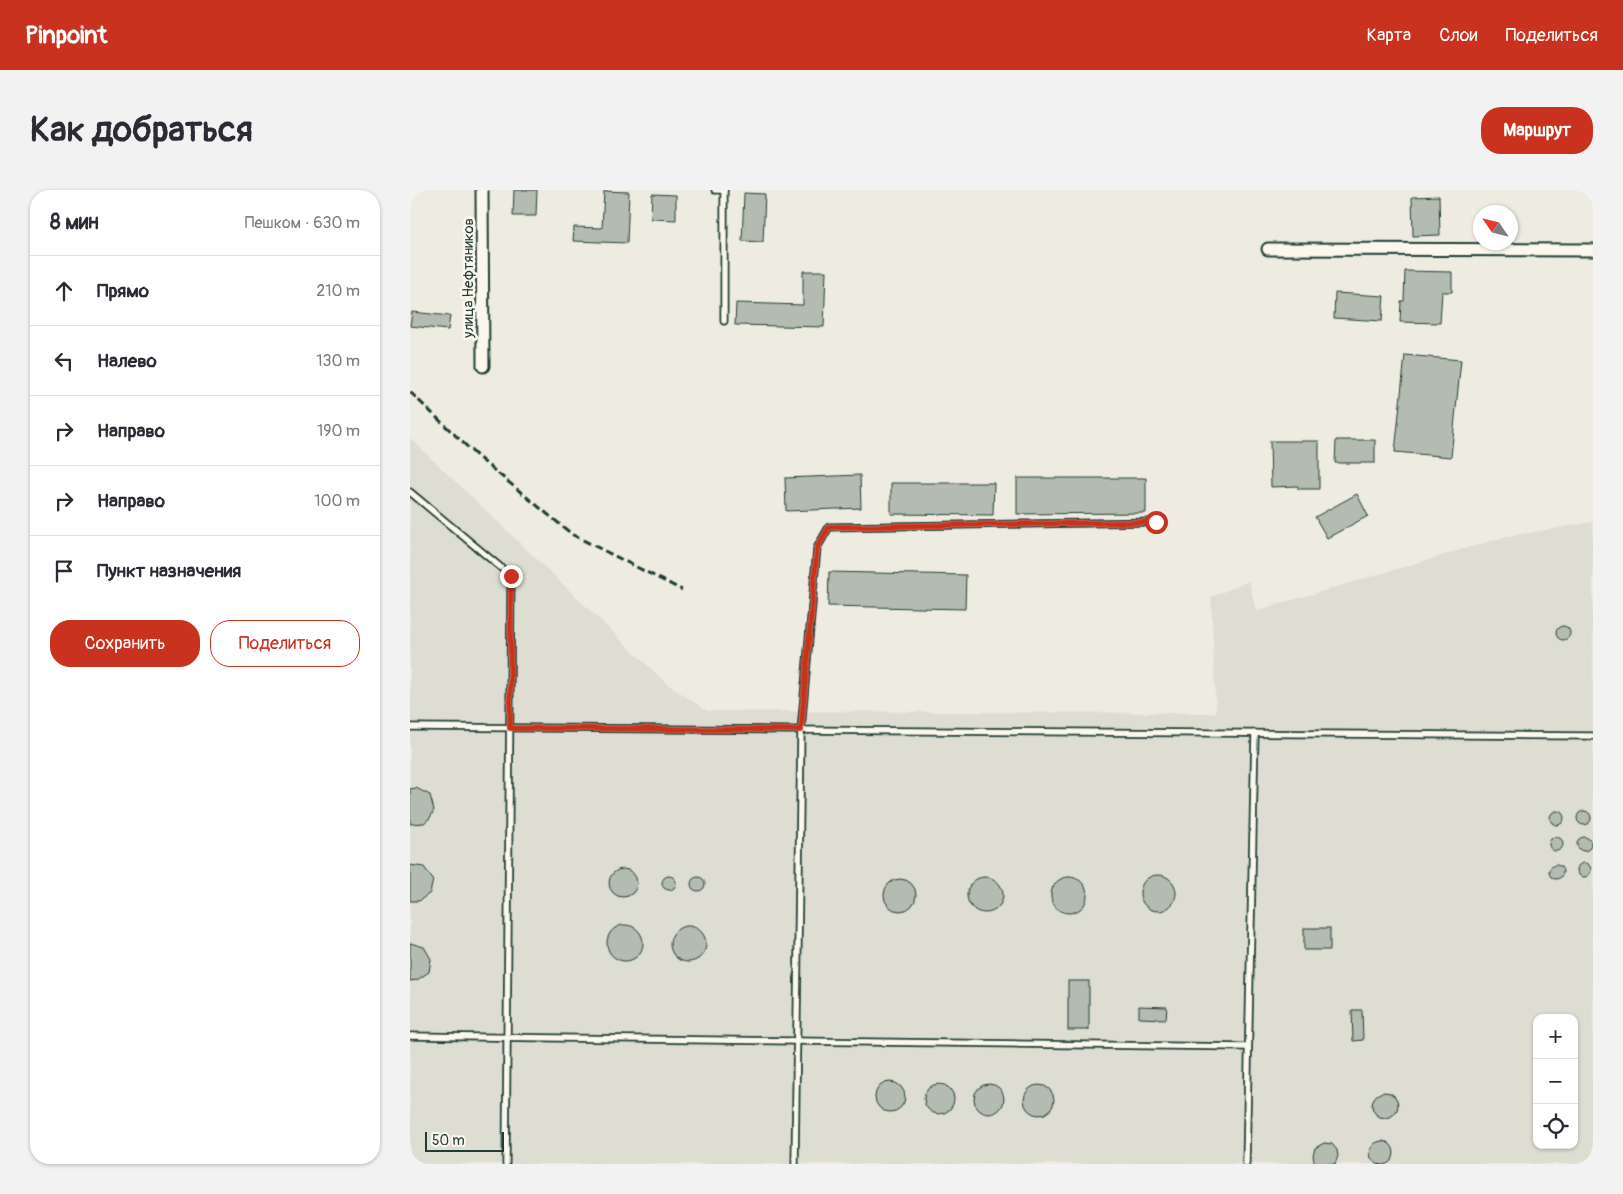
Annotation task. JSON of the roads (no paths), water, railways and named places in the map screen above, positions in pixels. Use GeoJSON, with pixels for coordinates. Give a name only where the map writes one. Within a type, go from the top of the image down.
{"type":"FeatureCollection","features":[{"type":"Feature","properties":{"kind":"street","name":"улица Нефтяников"},"geometry":{"type":"LineString","coordinates":[[482,190],[483,366]]}},
{"type":"Feature","properties":{"kind":"street"},"geometry":{"type":"LineString","coordinates":[[1268,249],[1593,250]]}},
{"type":"Feature","properties":{"kind":"lane"},"geometry":{"type":"LineString","coordinates":[[714,190],[724,190],[724,321]]}},
{"type":"Feature","properties":{"kind":"lane"},"geometry":{"type":"LineString","coordinates":[[410,492],[511,576],[506,1164]]}},
{"type":"Feature","properties":{"kind":"lane"},"geometry":{"type":"LineString","coordinates":[[795,1164],[801,730],[817,548],[829,527],[1156,522]]}},
{"type":"Feature","properties":{"kind":"lane"},"geometry":{"type":"LineString","coordinates":[[410,727],[1593,736]]}},
{"type":"Feature","properties":{"kind":"lane"},"geometry":{"type":"LineString","coordinates":[[1246,1164],[1255,733]]}},
{"type":"Feature","properties":{"kind":"lane"},"geometry":{"type":"LineString","coordinates":[[410,1036],[1248,1047]]}},
{"type":"Feature","properties":{"kind":"railway"},"geometry":{"type":"LineString","coordinates":[[410,392],[478,457],[573,535],[682,590]]}}]}
